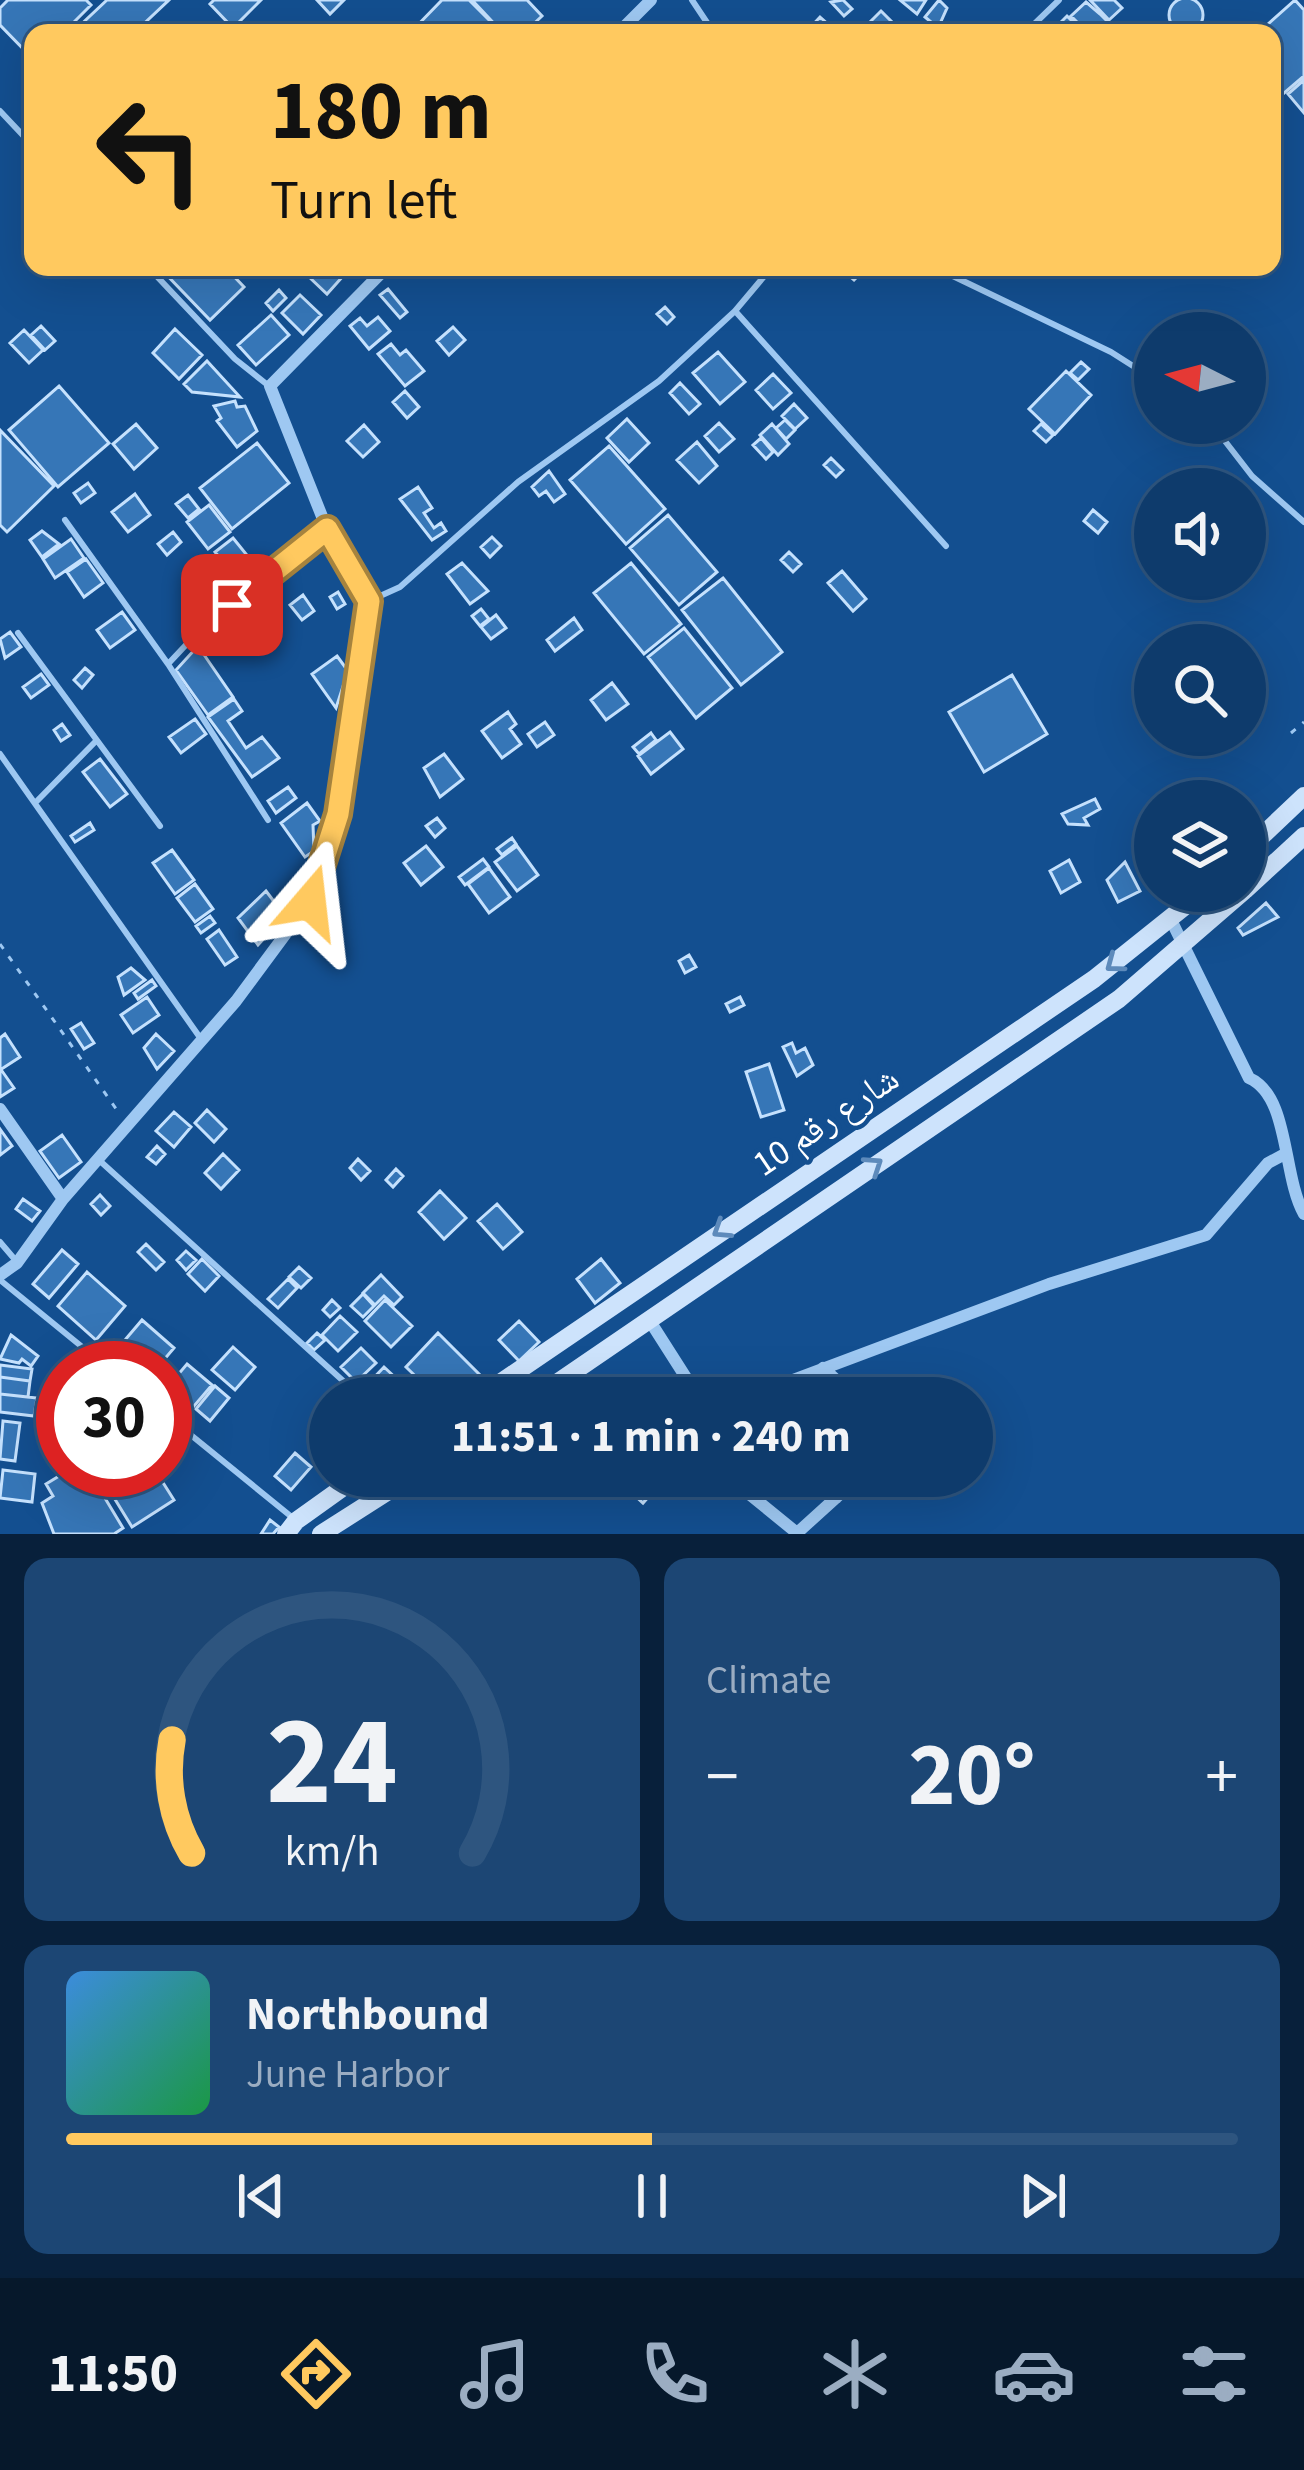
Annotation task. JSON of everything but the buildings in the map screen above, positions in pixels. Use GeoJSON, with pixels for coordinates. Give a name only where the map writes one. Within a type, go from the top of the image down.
{"type":"FeatureCollection","features":[{"type":"Feature","properties":{"kind":"main road"},"geometry":{"type":"LineString","coordinates":[[1266,832],[1304,796]]}},
{"type":"Feature","properties":{"kind":"main road","name":"شارع رقم 10"},"geometry":{"type":"LineString","coordinates":[[1266,871],[1304,836]]}},
{"type":"Feature","properties":{"kind":"main road","name":"شارع رقم 10"},"geometry":{"type":"LineString","coordinates":[[509,1377],[1182,912]]}},
{"type":"Feature","properties":{"kind":"main road","name":"شارع رقم 10"},"geometry":{"type":"LineString","coordinates":[[565,1377],[1119,999],[1222,912]]}},
{"type":"Feature","properties":{"kind":"main road"},"geometry":{"type":"LineString","coordinates":[[289,1530],[332,1497]]}},
{"type":"Feature","properties":{"kind":"main road"},"geometry":{"type":"LineString","coordinates":[[321,1534],[379,1497]]}},
{"type":"Feature","properties":{"kind":"street"},"geometry":{"type":"LineString","coordinates":[[627,24],[651,0]]}},
{"type":"Feature","properties":{"kind":"street"},"geometry":{"type":"LineString","coordinates":[[0,1277],[17,1263],[63,1199],[100,1161],[310,902],[338,814],[369,601],[327,529],[270,386],[378,276]]}},
{"type":"Feature","properties":{"kind":"street"},"geometry":{"type":"LineString","coordinates":[[1172,922],[1249,1078],[1265,1085],[1276,1106],[1283,1155],[1304,1214]]}},
{"type":"Feature","properties":{"kind":"street"},"geometry":{"type":"LineString","coordinates":[[0,1109],[63,1199]]}},
{"type":"Feature","properties":{"kind":"street"},"geometry":{"type":"LineString","coordinates":[[801,1377],[1049,1284],[1206,1235],[1268,1163],[1283,1155]]}},
{"type":"Feature","properties":{"kind":"street"},"geometry":{"type":"LineString","coordinates":[[648,1318],[686,1377]]}},
{"type":"Feature","properties":{"kind":"street"},"geometry":{"type":"LineString","coordinates":[[812,1377],[824,1368]]}},
{"type":"Feature","properties":{"kind":"street"},"geometry":{"type":"LineString","coordinates":[[824,1368],[834,1377]]}},
{"type":"Feature","properties":{"kind":"street"},"geometry":{"type":"LineString","coordinates":[[752,1497],[796,1534],[836,1498]]}},
{"type":"Feature","properties":{"kind":"lane"},"geometry":{"type":"LineString","coordinates":[[1034,24],[1059,0]]}},
{"type":"Feature","properties":{"kind":"lane"},"geometry":{"type":"LineString","coordinates":[[0,111],[24,136]]}},
{"type":"Feature","properties":{"kind":"lane"},"geometry":{"type":"LineString","coordinates":[[157,276],[235,359],[270,386]]}},
{"type":"Feature","properties":{"kind":"lane"},"geometry":{"type":"LineString","coordinates":[[369,601],[400,587],[518,482],[658,381],[735,311],[764,276]]}},
{"type":"Feature","properties":{"kind":"lane"},"geometry":{"type":"LineString","coordinates":[[953,276],[1134,367]]}},
{"type":"Feature","properties":{"kind":"lane"},"geometry":{"type":"LineString","coordinates":[[735,311],[946,546]]}},
{"type":"Feature","properties":{"kind":"lane"},"geometry":{"type":"LineString","coordinates":[[1227,444],[1252,476],[1304,522]]}},
{"type":"Feature","properties":{"kind":"lane"},"geometry":{"type":"LineString","coordinates":[[65,520],[168,664],[268,820]]}},
{"type":"Feature","properties":{"kind":"lane"},"geometry":{"type":"LineString","coordinates":[[168,664],[200,630],[327,529]]}},
{"type":"Feature","properties":{"kind":"lane"},"geometry":{"type":"LineString","coordinates":[[18,633],[160,826]]}},
{"type":"Feature","properties":{"kind":"lane"},"geometry":{"type":"LineString","coordinates":[[35,802],[96,741]]}},
{"type":"Feature","properties":{"kind":"lane"},"geometry":{"type":"LineString","coordinates":[[0,754],[201,1039]]}},
{"type":"Feature","properties":{"kind":"lane"},"geometry":{"type":"LineString","coordinates":[[100,1161],[339,1377]]}},
{"type":"Feature","properties":{"kind":"lane"},"geometry":{"type":"LineString","coordinates":[[0,1242],[17,1263]]}},
{"type":"Feature","properties":{"kind":"lane"},"geometry":{"type":"LineString","coordinates":[[0,1277],[76,1341]]}},
{"type":"Feature","properties":{"kind":"lane"},"geometry":{"type":"LineString","coordinates":[[192,1439],[289,1530]]}},
{"type":"Feature","properties":{"kind":"path"},"geometry":{"type":"LineString","coordinates":[[1291,734],[1304,722]]}},
{"type":"Feature","properties":{"kind":"path"},"geometry":{"type":"LineString","coordinates":[[0,944],[127,1124]]}},
{"type":"Feature","properties":{"kind":"route"},"geometry":{"type":"LineString","coordinates":[[232,605],[327,529],[369,601],[338,814],[310,902]]}}]}
